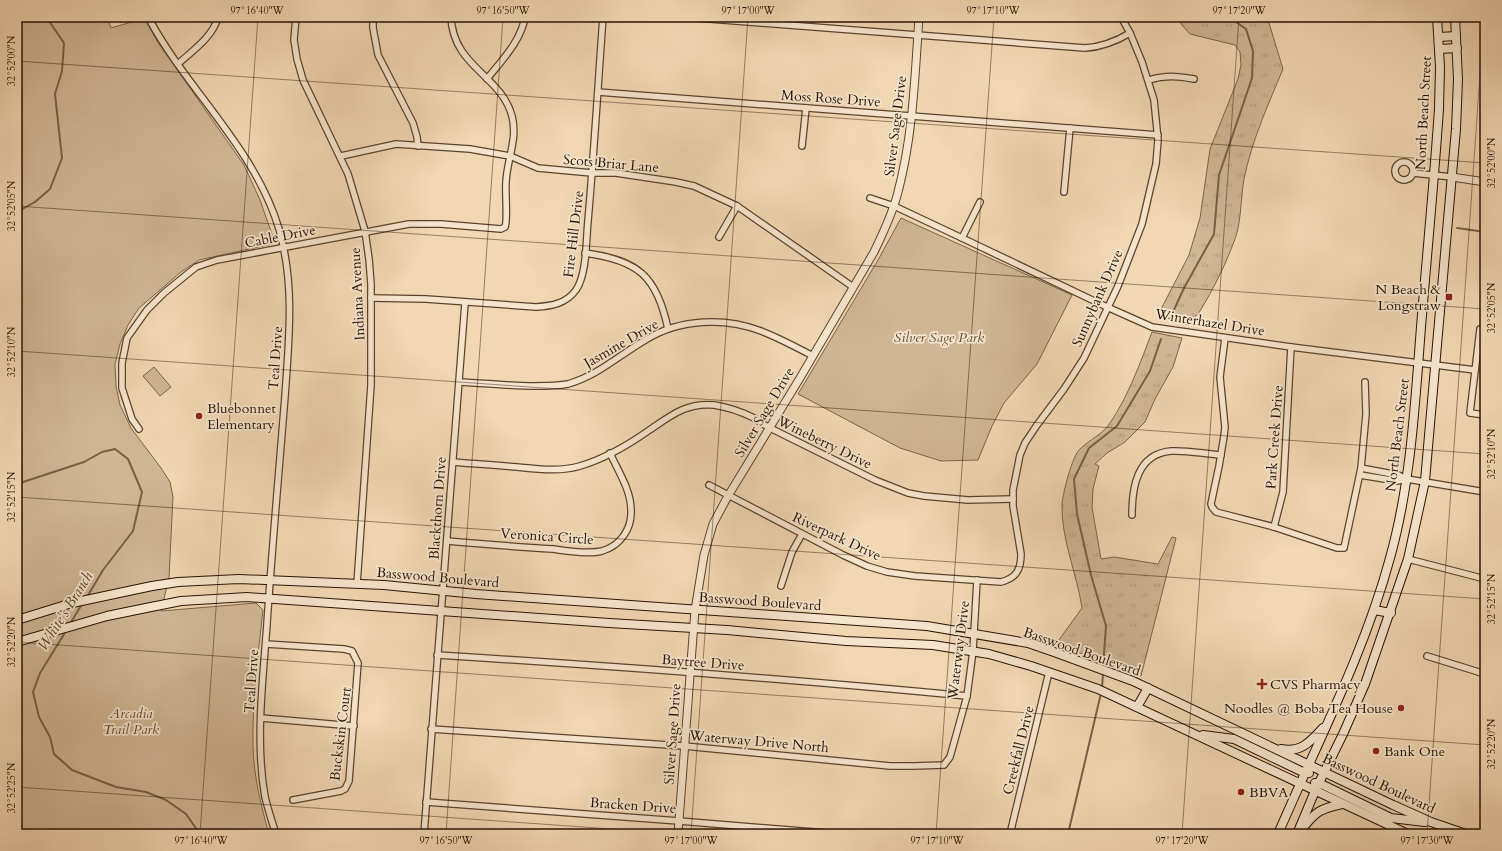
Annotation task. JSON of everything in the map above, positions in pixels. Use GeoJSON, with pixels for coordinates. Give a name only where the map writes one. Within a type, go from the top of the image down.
{"type":"FeatureCollection","features":[{"type":"Feature","properties":{"kind":"main road","name":"North Beach Street"},"geometry":{"type":"LineString","coordinates":[[1278,834],[1328,723],[1374,610],[1391,557],[1407,479],[1439,109],[1439,37],[1437,17]]}},
{"type":"Feature","properties":{"kind":"main road"},"geometry":{"type":"LineString","coordinates":[[1298,834],[1317,787],[1365,684],[1408,560],[1425,481],[1452,177],[1457,100],[1457,48],[1455,17]]}},
{"type":"Feature","properties":{"kind":"main road"},"geometry":{"type":"LineString","coordinates":[[1439,37],[1456,36]]}},
{"type":"Feature","properties":{"kind":"main road"},"geometry":{"type":"LineString","coordinates":[[1439,49],[1457,48]]}},
{"type":"Feature","properties":{"kind":"main road","name":"Basswood Boulevard"},"geometry":{"type":"LineString","coordinates":[[17,620],[72,603],[152,586],[210,580],[239,579],[357,584],[927,626],[974,633],[1028,644],[1121,676],[1272,747],[1307,769],[1324,772],[1436,823],[1466,834]]}},
{"type":"Feature","properties":{"kind":"main road"},"geometry":{"type":"LineString","coordinates":[[17,642],[43,633],[107,616],[146,608],[219,598],[269,598],[693,628],[846,641],[933,645],[989,654],[1050,672],[1113,696],[1300,784],[1317,787],[1391,818],[1436,823]]}},
{"type":"Feature","properties":{"kind":"main road"},"geometry":{"type":"LineString","coordinates":[[1374,610],[1390,613]]}},
{"type":"Feature","properties":{"kind":"main road"},"geometry":{"type":"LineString","coordinates":[[1137,707],[1148,688]]}},
{"type":"Feature","properties":{"kind":"main road"},"geometry":{"type":"LineString","coordinates":[[1272,747],[1288,750],[1302,747],[1310,742],[1328,723]]}},
{"type":"Feature","properties":{"kind":"main road"},"geometry":{"type":"LineString","coordinates":[[1196,734],[1234,739],[1307,769]]}},
{"type":"Feature","properties":{"kind":"main road"},"geometry":{"type":"LineString","coordinates":[[1317,787],[1342,804],[1408,834]]}},
{"type":"Feature","properties":{"kind":"main road"},"geometry":{"type":"LineString","coordinates":[[1298,834],[1314,814],[1327,807],[1342,804]]}},
{"type":"Feature","properties":{"kind":"street","name":"Teal Drive"},"geometry":{"type":"LineString","coordinates":[[148,17],[157,34],[178,64],[222,122],[252,171],[268,201],[279,228],[288,275],[290,324],[261,718],[262,772],[269,812],[276,834]]}},
{"type":"Feature","properties":{"kind":"street"},"geometry":{"type":"LineString","coordinates":[[178,64],[207,37],[218,17]]}},
{"type":"Feature","properties":{"kind":"street","name":"Indiana Avenue"},"geometry":{"type":"LineString","coordinates":[[296,17],[294,40],[297,59],[303,80],[341,156],[348,174],[365,232],[369,259],[371,298],[371,386],[357,584]]}},
{"type":"Feature","properties":{"kind":"street"},"geometry":{"type":"LineString","coordinates":[[373,17],[374,34],[378,55],[413,123],[418,146]]}},
{"type":"Feature","properties":{"kind":"street"},"geometry":{"type":"LineString","coordinates":[[451,17],[453,34],[457,44],[465,56],[504,98],[512,116],[514,138],[510,156]]}},
{"type":"Feature","properties":{"kind":"street"},"geometry":{"type":"LineString","coordinates":[[487,79],[513,45],[520,33],[525,17]]}},
{"type":"Feature","properties":{"kind":"street","name":"Fire Hill Drive"},"geometry":{"type":"LineString","coordinates":[[371,298],[413,298],[536,307],[551,306],[563,302],[576,290],[583,272],[585,254],[603,17]]}},
{"type":"Feature","properties":{"kind":"street"},"geometry":{"type":"LineString","coordinates":[[684,17],[1084,48],[1098,47],[1117,41],[1130,33]]}},
{"type":"Feature","properties":{"kind":"street","name":"Silver Sage Drive"},"geometry":{"type":"LineString","coordinates":[[678,834],[693,628],[704,555],[708,540],[713,524],[728,496],[874,252],[894,206],[902,176],[912,116],[919,17]]}},
{"type":"Feature","properties":{"kind":"street","name":"Sunnybank Drive"},"geometry":{"type":"LineString","coordinates":[[1013,577],[1019,569],[1021,561],[1012,506],[1013,490],[1020,455],[1025,443],[1064,389],[1080,363],[1118,286],[1142,224],[1156,164],[1158,135],[1154,100],[1149,80],[1130,33],[1121,17]]}},
{"type":"Feature","properties":{"kind":"street"},"geometry":{"type":"LineString","coordinates":[[1149,80],[1161,76],[1176,75],[1194,79]]}},
{"type":"Feature","properties":{"kind":"street","name":"Moss Rose Drive"},"geometry":{"type":"LineString","coordinates":[[598,92],[1158,135]]}},
{"type":"Feature","properties":{"kind":"street"},"geometry":{"type":"LineString","coordinates":[[802,146],[806,108]]}},
{"type":"Feature","properties":{"kind":"street"},"geometry":{"type":"LineString","coordinates":[[1064,192],[1070,128]]}},
{"type":"Feature","properties":{"kind":"street","name":"Scots Briar Lane"},"geometry":{"type":"LineString","coordinates":[[341,156],[391,144],[470,149],[510,156],[538,168],[592,173],[616,173],[676,182],[709,192],[737,206],[853,287]]}},
{"type":"Feature","properties":{"kind":"street","name":"Cable Drive"},"geometry":{"type":"LineString","coordinates":[[139,429],[132,419],[122,388],[122,363],[127,338],[147,310],[164,293],[196,267],[217,260],[409,224],[441,224],[501,229],[506,225],[507,221],[505,202],[506,180],[510,156]]}},
{"type":"Feature","properties":{"kind":"street"},"geometry":{"type":"LineString","coordinates":[[1413,173],[1485,182]]}},
{"type":"Feature","properties":{"kind":"street","name":"Winterhazel Drive"},"geometry":{"type":"LineString","coordinates":[[870,198],[894,206],[1152,327],[1291,347],[1475,370]]}},
{"type":"Feature","properties":{"kind":"street"},"geometry":{"type":"LineString","coordinates":[[962,238],[980,202]]}},
{"type":"Feature","properties":{"kind":"street"},"geometry":{"type":"LineString","coordinates":[[719,237],[737,206]]}},
{"type":"Feature","properties":{"kind":"street"},"geometry":{"type":"LineString","coordinates":[[585,254],[616,259],[637,269],[646,277],[654,287],[662,302],[668,329]]}},
{"type":"Feature","properties":{"kind":"street","name":"Blackthorn Drive"},"geometry":{"type":"LineString","coordinates":[[424,834],[465,303]]}},
{"type":"Feature","properties":{"kind":"street","name":"Jasmine Drive"},"geometry":{"type":"LineString","coordinates":[[459,382],[524,386],[566,384],[593,374],[647,338],[683,324],[698,322],[728,323],[746,326],[775,337],[813,356]]}},
{"type":"Feature","properties":{"kind":"street"},"geometry":{"type":"LineString","coordinates":[[1485,329],[1480,329],[1470,413],[1485,414]]}},
{"type":"Feature","properties":{"kind":"street"},"geometry":{"type":"LineString","coordinates":[[1225,338],[1220,377],[1225,427],[1211,504],[1214,510],[1274,527],[1337,548],[1344,548],[1360,471],[1366,414],[1365,382]]}},
{"type":"Feature","properties":{"kind":"street","name":"Park Creek Drive"},"geometry":{"type":"LineString","coordinates":[[1274,527],[1283,492],[1291,347]]}},
{"type":"Feature","properties":{"kind":"street","name":"Wineberry Drive"},"geometry":{"type":"LineString","coordinates":[[453,462],[547,469],[579,466],[610,453],[648,431],[679,410],[704,405],[725,407],[743,413],[875,480],[892,488],[908,493],[968,500],[1013,499]]}},
{"type":"Feature","properties":{"kind":"street"},"geometry":{"type":"LineString","coordinates":[[1132,514],[1132,502],[1136,479],[1141,469],[1155,456],[1164,452],[1173,451],[1221,455]]}},
{"type":"Feature","properties":{"kind":"street","name":"Veronica Circle"},"geometry":{"type":"LineString","coordinates":[[447,541],[570,551],[600,552],[611,548],[625,535],[629,526],[631,512],[630,501],[626,489],[610,453]]}},
{"type":"Feature","properties":{"kind":"street"},"geometry":{"type":"LineString","coordinates":[[1360,471],[1397,481],[1407,479],[1425,481],[1485,492]]}},
{"type":"Feature","properties":{"kind":"street","name":"Riverpark Drive"},"geometry":{"type":"LineString","coordinates":[[709,485],[867,566],[887,572],[915,576],[1001,582],[1010,580],[1013,577]]}},
{"type":"Feature","properties":{"kind":"street"},"geometry":{"type":"LineString","coordinates":[[781,586],[792,552],[802,534]]}},
{"type":"Feature","properties":{"kind":"street"},"geometry":{"type":"LineString","coordinates":[[1408,560],[1485,579]]}},
{"type":"Feature","properties":{"kind":"street","name":"Waterway Drive"},"geometry":{"type":"LineString","coordinates":[[941,765],[947,762],[950,758],[967,696],[973,651],[978,580]]}},
{"type":"Feature","properties":{"kind":"street","name":"Buckskin Court"},"geometry":{"type":"LineString","coordinates":[[266,644],[344,649],[352,651],[355,654],[358,663],[359,673],[349,781],[346,789],[293,800]]}},
{"type":"Feature","properties":{"kind":"street","name":"Baytree Drive"},"geometry":{"type":"LineString","coordinates":[[437,655],[832,683],[967,696]]}},
{"type":"Feature","properties":{"kind":"street"},"geometry":{"type":"LineString","coordinates":[[1427,656],[1485,674]]}},
{"type":"Feature","properties":{"kind":"street","name":"Creekfall Drive"},"geometry":{"type":"LineString","coordinates":[[1010,834],[1050,672]]}},
{"type":"Feature","properties":{"kind":"street"},"geometry":{"type":"LineString","coordinates":[[261,718],[354,726]]}},
{"type":"Feature","properties":{"kind":"street","name":"Waterway Drive North"},"geometry":{"type":"LineString","coordinates":[[431,728],[684,746],[890,766],[941,765]]}},
{"type":"Feature","properties":{"kind":"street","name":"Bracken Drive"},"geometry":{"type":"LineString","coordinates":[[426,802],[839,834]]}},
{"type":"Feature","properties":{"kind":"green space","name":"Arcadia Trail Park"},"geometry":{"type":"Polygon","coordinates":[[[17,17],[107,17],[111,28],[135,21],[136,17],[144,17],[157,41],[244,165],[260,200],[274,240],[272,244],[199,260],[181,272],[139,308],[128,325],[120,344],[115,364],[116,386],[120,405],[131,428],[170,482],[173,497],[169,578],[161,611],[256,603],[263,610],[254,696],[253,747],[258,791],[269,834],[17,834],[17,17]]]}},
{"type":"Feature","properties":{"kind":"green space"},"geometry":{"type":"Polygon","coordinates":[[[1180,17],[1261,17],[1269,23],[1283,69],[1251,150],[1244,179],[1236,236],[1210,293],[1199,313],[1189,325],[1158,315],[1189,255],[1200,218],[1210,149],[1238,79],[1241,65],[1240,52],[1235,45],[1190,34],[1181,24],[1180,17]]]}},
{"type":"Feature","properties":{"kind":"green space","name":"Silver Sage Park"},"geometry":{"type":"Polygon","coordinates":[[[901,218],[1072,295],[1037,364],[1004,403],[992,426],[978,460],[941,461],[900,448],[798,394],[878,260],[901,218]]]}},
{"type":"Feature","properties":{"kind":"green space"},"geometry":{"type":"Polygon","coordinates":[[[1152,332],[1182,338],[1173,367],[1155,399],[1145,422],[1125,442],[1107,453],[1095,464],[1099,466],[1093,489],[1092,507],[1101,559],[1114,557],[1158,564],[1172,537],[1176,538],[1141,676],[1056,644],[1082,608],[1062,517],[1062,504],[1068,475],[1074,459],[1080,449],[1104,430],[1117,413],[1134,379],[1152,332]]]}},
{"type":"Feature","properties":{"kind":"green space"},"geometry":{"type":"Polygon","coordinates":[[[154,367],[171,387],[160,396],[143,376],[154,367]]]}},
{"type":"Feature","properties":{"kind":"waterway","name":"White's Branch"},"geometry":{"type":"LineString","coordinates":[[17,212],[35,202],[50,189],[62,158],[55,94],[62,71],[64,43],[49,21],[40,17]]}},
{"type":"Feature","properties":{"kind":"waterway"},"geometry":{"type":"LineString","coordinates":[[1173,312],[1184,288],[1214,234],[1219,175],[1252,78],[1253,51],[1246,29],[1229,17]]}},
{"type":"Feature","properties":{"kind":"waterway"},"geometry":{"type":"LineString","coordinates":[[1457,228],[1485,232]]}},
{"type":"Feature","properties":{"kind":"waterway"},"geometry":{"type":"LineString","coordinates":[[1103,667],[1106,626],[1091,575],[1077,514],[1074,479],[1089,448],[1117,426],[1150,371],[1161,339]]}},
{"type":"Feature","properties":{"kind":"waterway","name":"White's Branch"},"geometry":{"type":"LineString","coordinates":[[17,484],[84,462],[102,452],[115,449],[128,459],[142,492],[133,531],[103,570],[87,597]]}},
{"type":"Feature","properties":{"kind":"waterway","name":"White's Branch"},"geometry":{"type":"LineString","coordinates":[[70,624],[82,604]]}},
{"type":"Feature","properties":{"kind":"waterway","name":"White's Branch"},"geometry":{"type":"LineString","coordinates":[[66,631],[40,673],[33,692],[39,717],[50,737],[54,754],[72,770],[116,787],[146,792],[166,800],[186,814],[200,834]]}},
{"type":"Feature","properties":{"kind":"waterway"},"geometry":{"type":"LineString","coordinates":[[1102,689],[1103,673]]}},
{"type":"Feature","properties":{"kind":"waterway"},"geometry":{"type":"LineString","coordinates":[[1068,834],[1101,693]]}},
{"type":"Feature","properties":{"kind":"place","name":"N Beach & Longstraw"},"geometry":{"type":"Point","coordinates":[1449,297]}},
{"type":"Feature","properties":{"kind":"place","name":"Bluebonnet Elementary"},"geometry":{"type":"Point","coordinates":[199,416]}},
{"type":"Feature","properties":{"kind":"place","name":"CVS Pharmacy"},"geometry":{"type":"Point","coordinates":[1262,684]}},
{"type":"Feature","properties":{"kind":"place","name":"Noodles @ Boba Tea House"},"geometry":{"type":"Point","coordinates":[1401,708]}},
{"type":"Feature","properties":{"kind":"place","name":"Bank One"},"geometry":{"type":"Point","coordinates":[1376,751]}},
{"type":"Feature","properties":{"kind":"place","name":"BBVA"},"geometry":{"type":"Point","coordinates":[1241,792]}}]}
